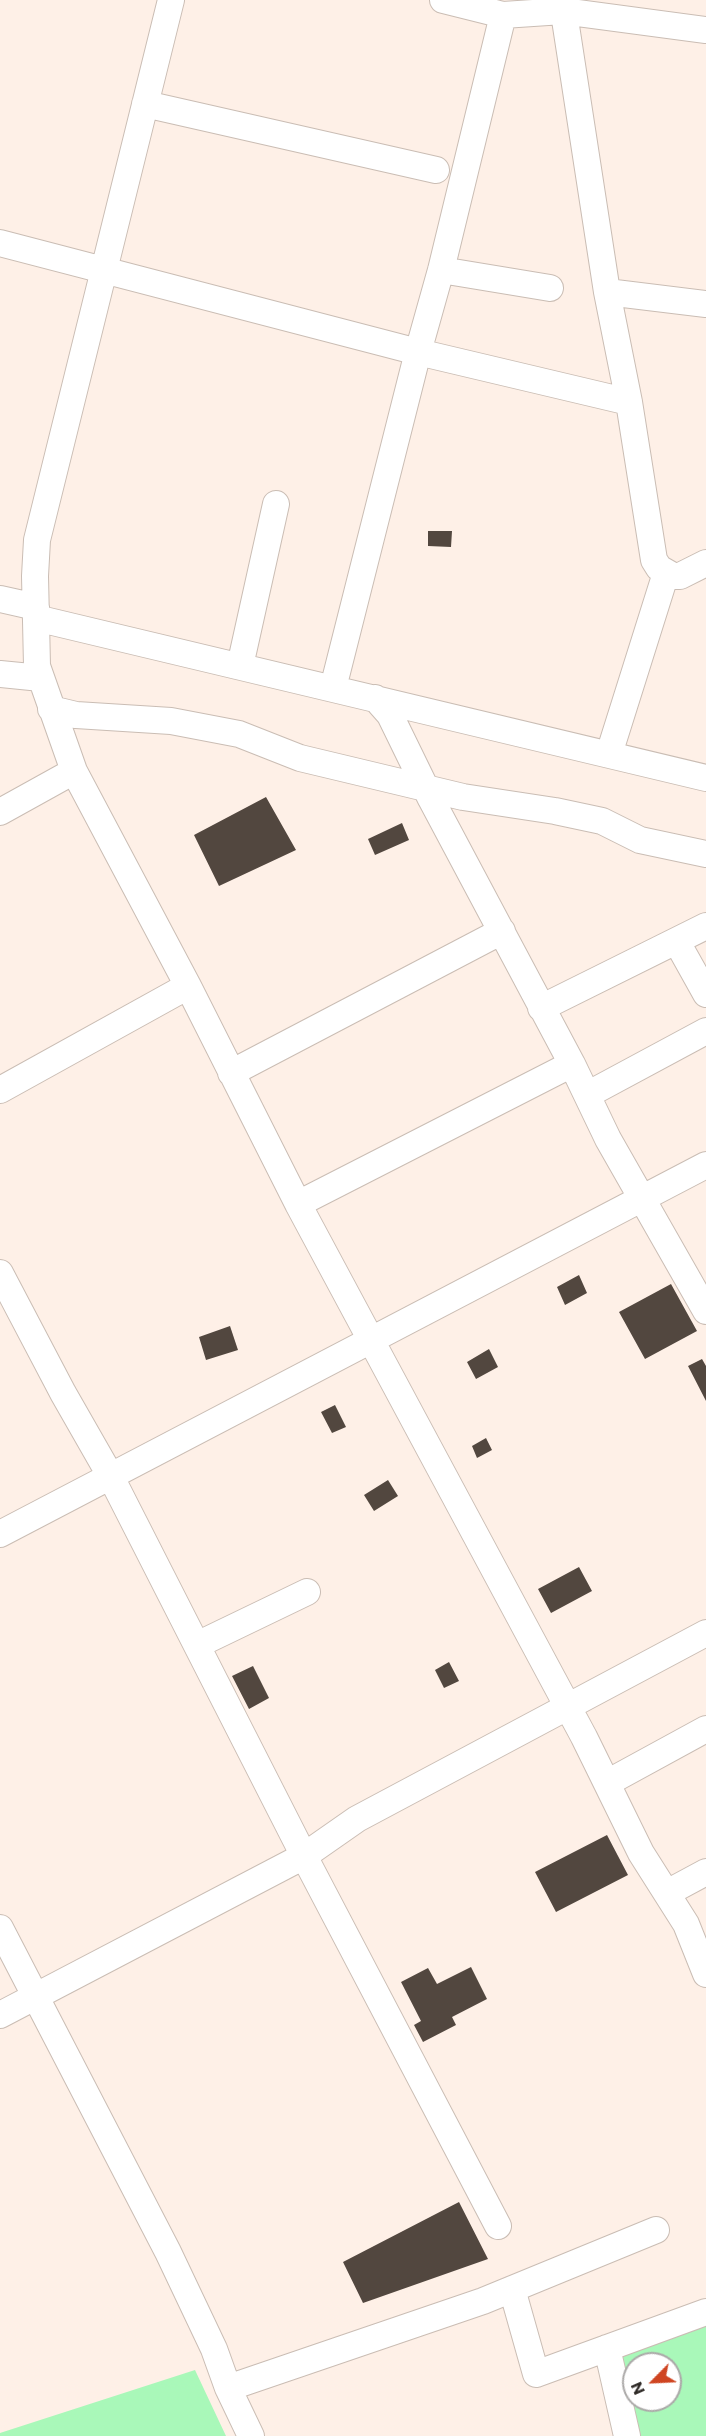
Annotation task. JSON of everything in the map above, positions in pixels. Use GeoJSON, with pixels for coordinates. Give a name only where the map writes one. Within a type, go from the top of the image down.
{"type":"FeatureCollection","features":[{"type":"Feature","properties":{"kind":"street"},"geometry":{"type":"LineString","coordinates":[[171,0],[37,540],[37,666],[75,771],[188,986],[298,1204],[567,1707],[641,1853],[686,1924],[706,1974]]}},
{"type":"Feature","properties":{"kind":"street"},"geometry":{"type":"LineString","coordinates":[[445,0],[503,15],[562,6],[706,30]]}},
{"type":"Feature","properties":{"kind":"street"},"geometry":{"type":"LineString","coordinates":[[562,6],[607,292],[629,402],[654,560],[666,573],[680,576],[706,562]]}},
{"type":"Feature","properties":{"kind":"street"},"geometry":{"type":"LineString","coordinates":[[333,688],[441,270],[503,15]]}},
{"type":"Feature","properties":{"kind":"street"},"geometry":{"type":"LineString","coordinates":[[145,104],[436,170]]}},
{"type":"Feature","properties":{"kind":"street"},"geometry":{"type":"LineString","coordinates":[[0,243],[418,352],[629,402]]}},
{"type":"Feature","properties":{"kind":"street"},"geometry":{"type":"LineString","coordinates":[[441,270],[550,288]]}},
{"type":"Feature","properties":{"kind":"street"},"geometry":{"type":"LineString","coordinates":[[607,292],[706,304]]}},
{"type":"Feature","properties":{"kind":"street"},"geometry":{"type":"LineString","coordinates":[[240,666],[276,504]]}},
{"type":"Feature","properties":{"kind":"street"},"geometry":{"type":"LineString","coordinates":[[609,754],[666,573]]}},
{"type":"Feature","properties":{"kind":"street"},"geometry":{"type":"LineString","coordinates":[[0,599],[36,612],[240,666],[706,778]]}},
{"type":"Feature","properties":{"kind":"street"},"geometry":{"type":"LineString","coordinates":[[0,674],[41,678]]}},
{"type":"Feature","properties":{"kind":"street"},"geometry":{"type":"LineString","coordinates":[[375,698],[390,715],[642,1199],[706,1311]]}},
{"type":"Feature","properties":{"kind":"street"},"geometry":{"type":"LineString","coordinates":[[51,709],[76,715],[171,721],[239,734],[300,758],[463,797],[555,811],[602,821],[640,840],[706,854]]}},
{"type":"Feature","properties":{"kind":"street"},"geometry":{"type":"LineString","coordinates":[[0,812],[75,771]]}},
{"type":"Feature","properties":{"kind":"street"},"geometry":{"type":"LineString","coordinates":[[541,1008],[706,926]]}},
{"type":"Feature","properties":{"kind":"street"},"geometry":{"type":"LineString","coordinates":[[231,1073],[502,931]]}},
{"type":"Feature","properties":{"kind":"street"},"geometry":{"type":"LineString","coordinates":[[677,942],[706,994]]}},
{"type":"Feature","properties":{"kind":"street"},"geometry":{"type":"LineString","coordinates":[[0,1090],[188,986]]}},
{"type":"Feature","properties":{"kind":"street"},"geometry":{"type":"LineString","coordinates":[[587,1095],[706,1031]]}},
{"type":"Feature","properties":{"kind":"street"},"geometry":{"type":"LineString","coordinates":[[298,1204],[572,1064]]}},
{"type":"Feature","properties":{"kind":"street"},"geometry":{"type":"LineString","coordinates":[[0,1534],[706,1165]]}},
{"type":"Feature","properties":{"kind":"street"},"geometry":{"type":"LineString","coordinates":[[0,1273],[63,1394],[111,1477],[304,1856],[498,2226]]}},
{"type":"Feature","properties":{"kind":"street"},"geometry":{"type":"LineString","coordinates":[[196,1645],[307,1592]]}},
{"type":"Feature","properties":{"kind":"street"},"geometry":{"type":"LineString","coordinates":[[0,2015],[304,1856],[357,1819],[706,1633]]}},
{"type":"Feature","properties":{"kind":"street"},"geometry":{"type":"LineString","coordinates":[[607,1783],[706,1729]]}},
{"type":"Feature","properties":{"kind":"street"},"geometry":{"type":"LineString","coordinates":[[667,1893],[706,1872]]}},
{"type":"Feature","properties":{"kind":"street"},"geometry":{"type":"LineString","coordinates":[[0,1928],[168,2252],[214,2349],[228,2388],[250,2436]]}},
{"type":"Feature","properties":{"kind":"street"},"geometry":{"type":"LineString","coordinates":[[228,2388],[483,2301],[656,2229]]}},
{"type":"Feature","properties":{"kind":"street"},"geometry":{"type":"LineString","coordinates":[[512,2289],[536,2374],[706,2312]]}},
{"type":"Feature","properties":{"kind":"street"},"geometry":{"type":"LineString","coordinates":[[607,2348],[627,2436]]}},
{"type":"Feature","properties":{"kind":"green space"},"geometry":{"type":"Polygon","coordinates":[[[706,2325],[706,2436],[637,2436],[631,2412],[682,2412],[682,2352],[624,2352],[706,2325]]]}},
{"type":"Feature","properties":{"kind":"green space"},"geometry":{"type":"Polygon","coordinates":[[[622,2353],[622,2371],[618,2354],[622,2353]]]}},
{"type":"Feature","properties":{"kind":"green space"},"geometry":{"type":"Polygon","coordinates":[[[195,2370],[226,2436],[0,2436],[0,2433],[195,2370]]]}},
{"type":"Feature","properties":{"kind":"building"},"geometry":{"type":"Polygon","coordinates":[[[428,531],[452,531],[451,547],[428,546],[428,531]]]}},
{"type":"Feature","properties":{"kind":"building"},"geometry":{"type":"Polygon","coordinates":[[[266,797],[296,850],[219,886],[194,835],[266,797]]]}},
{"type":"Feature","properties":{"kind":"building"},"geometry":{"type":"Polygon","coordinates":[[[402,823],[409,840],[375,855],[368,839],[402,823]]]}},
{"type":"Feature","properties":{"kind":"building"},"geometry":{"type":"Polygon","coordinates":[[[579,1275],[587,1293],[565,1305],[557,1287],[579,1275]]]}},
{"type":"Feature","properties":{"kind":"building"},"geometry":{"type":"Polygon","coordinates":[[[671,1284],[697,1331],[645,1359],[619,1312],[671,1284]]]}},
{"type":"Feature","properties":{"kind":"building"},"geometry":{"type":"Polygon","coordinates":[[[230,1326],[238,1350],[206,1360],[199,1337],[230,1326]]]}},
{"type":"Feature","properties":{"kind":"building"},"geometry":{"type":"Polygon","coordinates":[[[489,1349],[498,1367],[476,1379],[467,1362],[489,1349]]]}},
{"type":"Feature","properties":{"kind":"building"},"geometry":{"type":"Polygon","coordinates":[[[702,1359],[706,1366],[706,1401],[688,1366],[702,1359]]]}},
{"type":"Feature","properties":{"kind":"building"},"geometry":{"type":"Polygon","coordinates":[[[335,1405],[346,1427],[332,1433],[321,1412],[335,1405]]]}},
{"type":"Feature","properties":{"kind":"building"},"geometry":{"type":"Polygon","coordinates":[[[486,1438],[492,1450],[477,1458],[472,1446],[486,1438]]]}},
{"type":"Feature","properties":{"kind":"building"},"geometry":{"type":"Polygon","coordinates":[[[388,1480],[398,1496],[374,1511],[364,1495],[388,1480]]]}},
{"type":"Feature","properties":{"kind":"building"},"geometry":{"type":"Polygon","coordinates":[[[579,1567],[592,1591],[551,1613],[538,1589],[579,1567]]]}},
{"type":"Feature","properties":{"kind":"building"},"geometry":{"type":"Polygon","coordinates":[[[449,1662],[459,1681],[444,1688],[435,1670],[449,1662]]]}},
{"type":"Feature","properties":{"kind":"building"},"geometry":{"type":"Polygon","coordinates":[[[253,1666],[269,1698],[249,1709],[232,1676],[253,1666]]]}},
{"type":"Feature","properties":{"kind":"building"},"geometry":{"type":"Polygon","coordinates":[[[607,1835],[628,1875],[556,1912],[535,1872],[607,1835]]]}},
{"type":"Feature","properties":{"kind":"building"},"geometry":{"type":"Polygon","coordinates":[[[471,1967],[487,1999],[452,2017],[456,2025],[423,2042],[414,2025],[421,2021],[401,1982],[428,1968],[437,1984],[471,1967]]]}},
{"type":"Feature","properties":{"kind":"building"},"geometry":{"type":"Polygon","coordinates":[[[459,2202],[488,2259],[363,2303],[343,2262],[459,2202]]]}}]}
